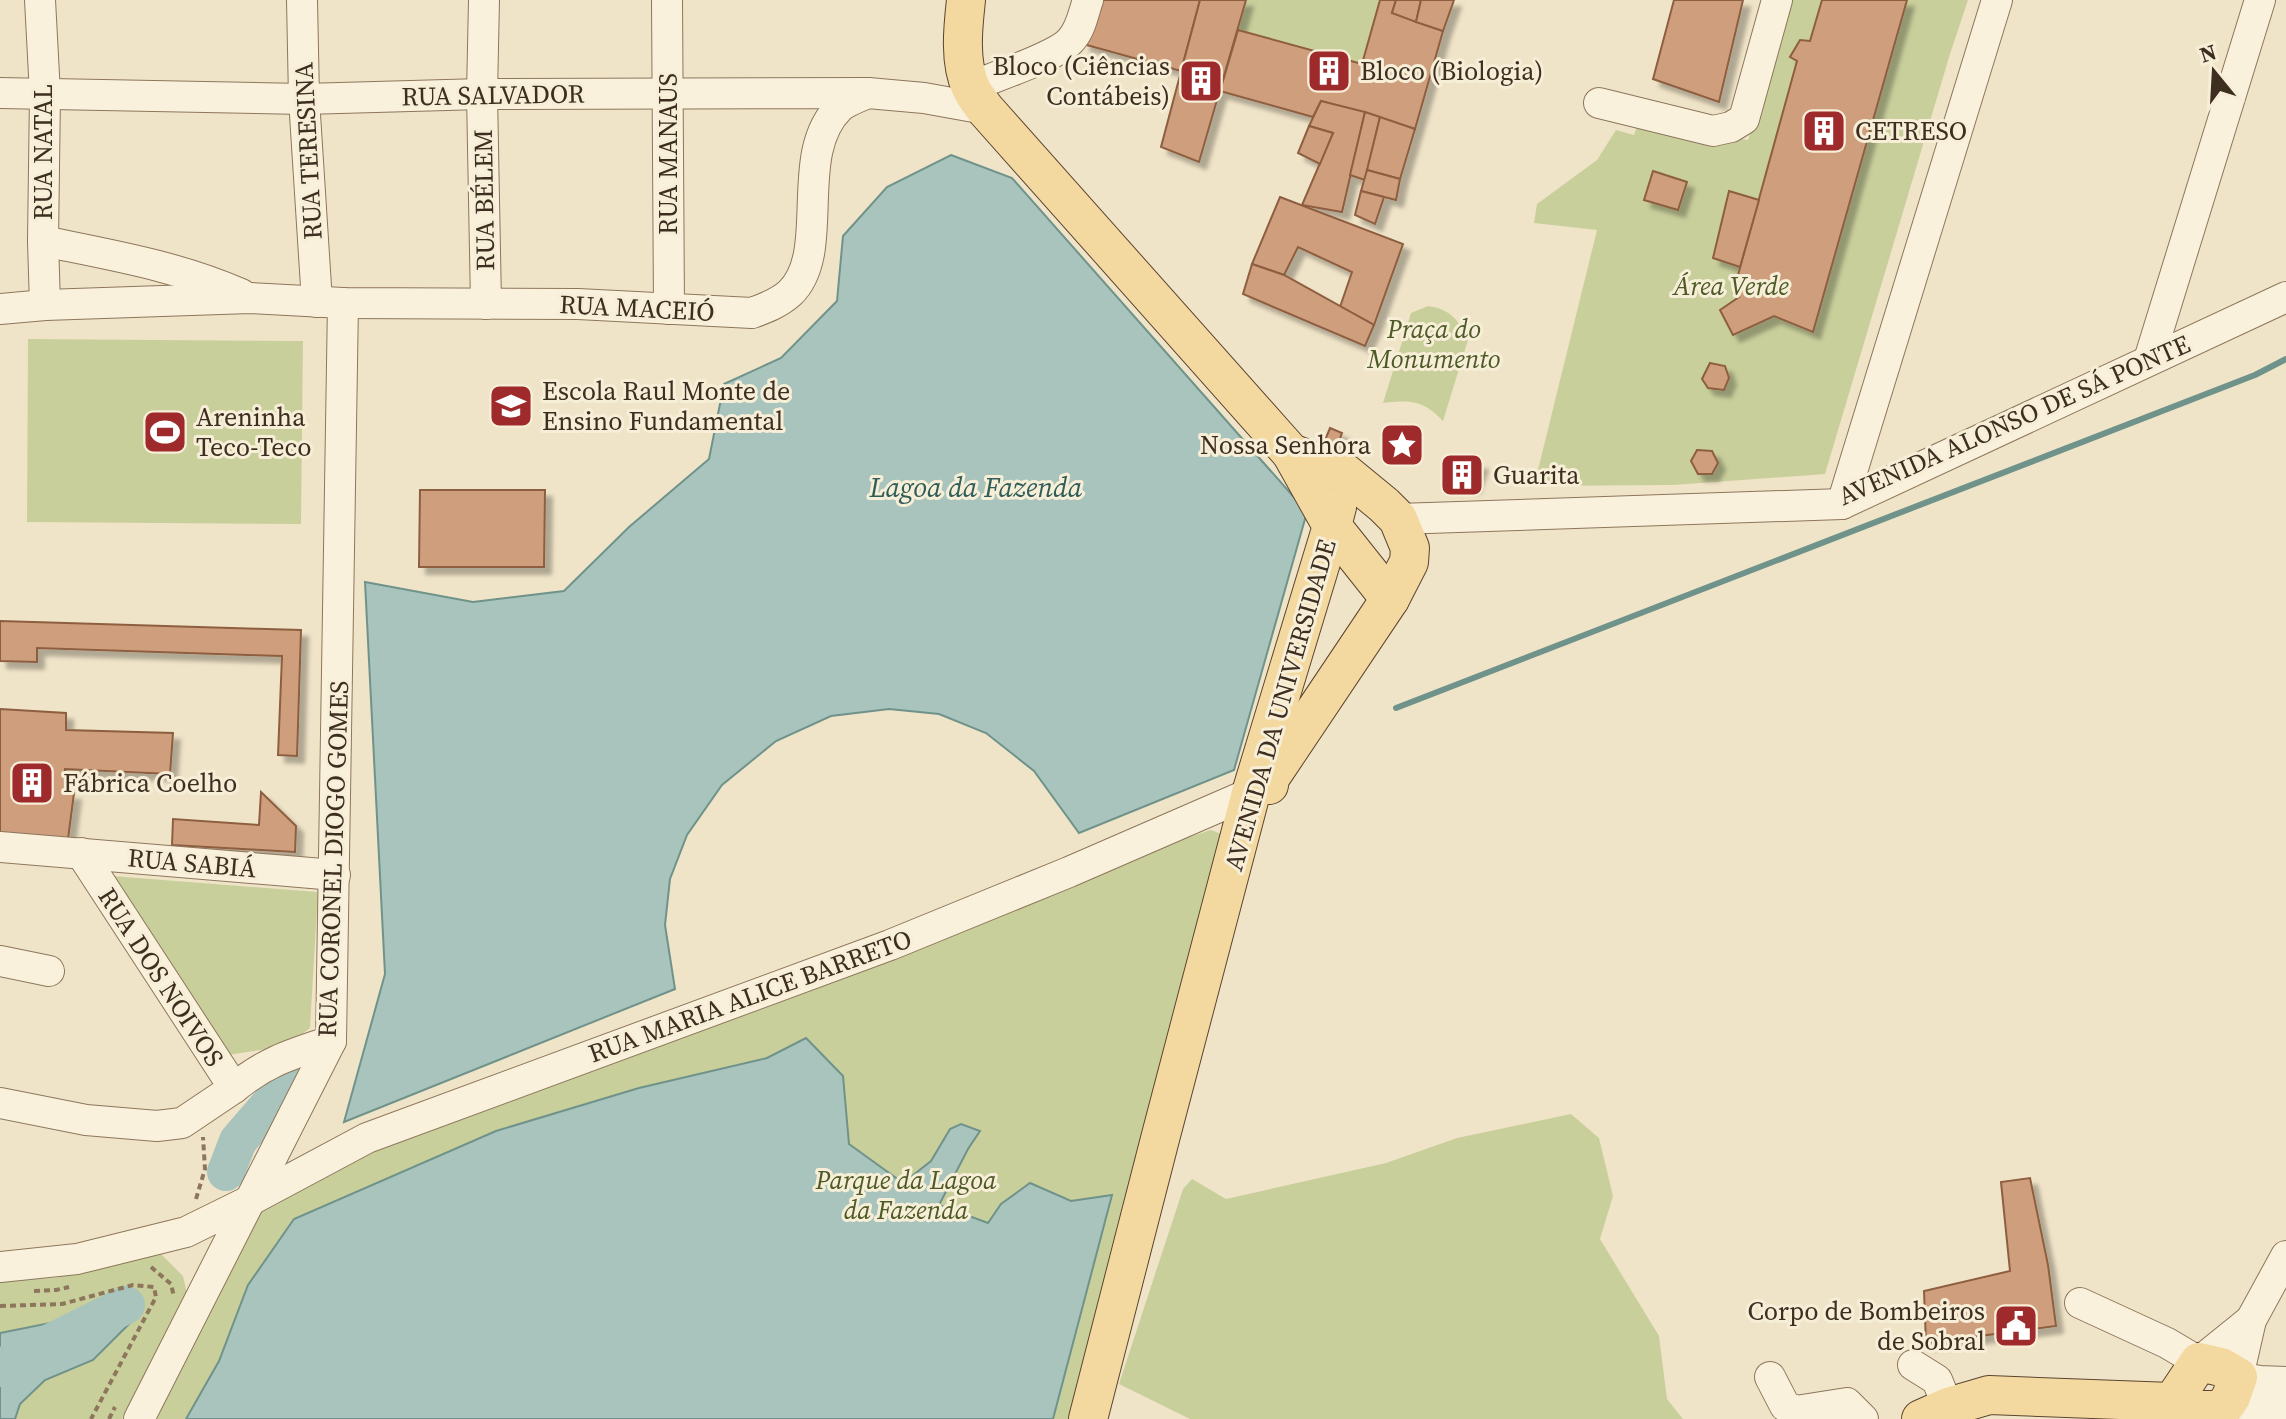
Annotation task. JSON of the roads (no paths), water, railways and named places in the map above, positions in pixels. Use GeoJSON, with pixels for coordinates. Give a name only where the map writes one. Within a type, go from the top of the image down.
{"type":"FeatureCollection","features":[{"type":"Feature","properties":{"kind":"main road"},"geometry":{"type":"LineString","coordinates":[[966,0],[963,24],[965,64],[978,98]]}},
{"type":"Feature","properties":{"kind":"main road","name":"AVENIDA DA UNIVERSIDADE"},"geometry":{"type":"LineString","coordinates":[[978,98],[1291,453],[1332,526],[1251,793],[1088,1419]]}},
{"type":"Feature","properties":{"kind":"main road"},"geometry":{"type":"LineString","coordinates":[[1291,453],[1345,473],[1398,519]]}},
{"type":"Feature","properties":{"kind":"main road"},"geometry":{"type":"LineString","coordinates":[[1345,473],[1332,526],[1390,599]]}},
{"type":"Feature","properties":{"kind":"main road","name":"AVENIDA DA UNIVERSIDADE"},"geometry":{"type":"LineString","coordinates":[[1106,1419],[1270,778],[1390,599],[1409,562],[1410,548],[1398,519]]}},
{"type":"Feature","properties":{"kind":"main road"},"geometry":{"type":"LineString","coordinates":[[1934,1413],[1989,1395],[2166,1410],[2195,1410],[2225,1402],[2221,1367],[2199,1362],[2166,1410]]}},
{"type":"Feature","properties":{"kind":"street","name":"RUA NATAL"},"geometry":{"type":"LineString","coordinates":[[40,0],[45,94],[45,305]]}},
{"type":"Feature","properties":{"kind":"street","name":"RUA TERESINA"},"geometry":{"type":"LineString","coordinates":[[302,0],[304,99],[330,302]]}},
{"type":"Feature","properties":{"kind":"street","name":"RUA BÉLEM"},"geometry":{"type":"LineString","coordinates":[[484,0],[482,94],[486,304]]}},
{"type":"Feature","properties":{"kind":"street","name":"RUA MANAUS"},"geometry":{"type":"LineString","coordinates":[[667,0],[669,309]]}},
{"type":"Feature","properties":{"kind":"street"},"geometry":{"type":"LineString","coordinates":[[978,98],[1069,43],[1079,30],[1088,0]]}},
{"type":"Feature","properties":{"kind":"street"},"geometry":{"type":"LineString","coordinates":[[1599,103],[1713,131],[1731,127],[1744,119],[1777,0]]}},
{"type":"Feature","properties":{"kind":"street"},"geometry":{"type":"LineString","coordinates":[[1842,504],[1997,0]]}},
{"type":"Feature","properties":{"kind":"street"},"geometry":{"type":"LineString","coordinates":[[2149,360],[2260,0]]}},
{"type":"Feature","properties":{"kind":"street","name":"RUA SALVADOR"},"geometry":{"type":"LineString","coordinates":[[0,93],[304,99],[482,94],[868,93],[924,98],[978,98]]}},
{"type":"Feature","properties":{"kind":"street","name":"RUA MACEIÓ"},"geometry":{"type":"LineString","coordinates":[[0,309],[250,298],[330,302],[578,304],[752,313],[773,305],[791,292],[804,275],[809,256],[817,150],[826,126],[841,106],[868,93]]}},
{"type":"Feature","properties":{"kind":"street","name":"RUA MACEIÓ"},"geometry":{"type":"LineString","coordinates":[[43,241],[159,265],[208,280],[250,298]]}},
{"type":"Feature","properties":{"kind":"street","name":"AVENIDA ALONSO DE SÁ PONTE"},"geometry":{"type":"LineString","coordinates":[[1398,519],[1842,504],[2286,297]]}},
{"type":"Feature","properties":{"kind":"street","name":"RUA CORONEL DIOGO GOMES"},"geometry":{"type":"LineString","coordinates":[[128,1412],[251,1200],[331,1041],[335,875],[330,302]]}},
{"type":"Feature","properties":{"kind":"street","name":"RUA MARIA ALICE BARRETO"},"geometry":{"type":"LineString","coordinates":[[0,1267],[77,1259],[186,1232],[367,1138],[890,945],[1251,793]]}},
{"type":"Feature","properties":{"kind":"street","name":"RUA SABIÁ"},"geometry":{"type":"LineString","coordinates":[[0,847],[335,875]]}},
{"type":"Feature","properties":{"kind":"street","name":"RUA DOS NOIVOS"},"geometry":{"type":"LineString","coordinates":[[0,1103],[86,1120],[157,1126],[192,1117],[234,1088],[81,853]]}},
{"type":"Feature","properties":{"kind":"street"},"geometry":{"type":"LineString","coordinates":[[0,961],[49,971]]}},
{"type":"Feature","properties":{"kind":"street"},"geometry":{"type":"LineString","coordinates":[[234,1088],[256,1070],[280,1058],[331,1041]]}},
{"type":"Feature","properties":{"kind":"street"},"geometry":{"type":"LineString","coordinates":[[2225,1402],[2251,1320],[2286,1256]]}},
{"type":"Feature","properties":{"kind":"street"},"geometry":{"type":"LineString","coordinates":[[2080,1303],[2167,1343],[2199,1362],[2251,1320]]}},
{"type":"Feature","properties":{"kind":"street"},"geometry":{"type":"LineString","coordinates":[[1913,1365],[1937,1380],[1934,1413]]}},
{"type":"Feature","properties":{"kind":"street"},"geometry":{"type":"LineString","coordinates":[[1770,1377],[1785,1406],[1796,1411],[1847,1403],[1863,1419]]}},
{"type":"Feature","properties":{"kind":"street"},"geometry":{"type":"LineString","coordinates":[[2225,1402],[2260,1381],[2286,1382]]}},
{"type":"Feature","properties":{"kind":"street"},"geometry":{"type":"LineString","coordinates":[[2225,1402],[2246,1407],[2286,1409]]}},
{"type":"Feature","properties":{"kind":"water","name":"Lagoa da Fazenda"},"geometry":{"type":"Polygon","coordinates":[[[951,155],[1012,178],[1307,512],[1234,770],[1079,833],[1034,771],[986,733],[939,714],[889,709],[831,716],[776,741],[722,785],[687,835],[670,879],[665,925],[675,989],[344,1122],[385,974],[365,582],[473,602],[564,591],[629,527],[709,459],[724,384],[781,358],[837,301],[843,236],[887,187],[951,155]]]}},
{"type":"Feature","properties":{"kind":"water","name":"Parque da Lagoa da Fazenda"},"geometry":{"type":"Polygon","coordinates":[[[806,1038],[843,1076],[849,1144],[903,1183],[931,1161],[950,1129],[961,1124],[980,1131],[939,1205],[988,1223],[1001,1204],[1030,1183],[1071,1201],[1112,1195],[1053,1419],[186,1419],[219,1361],[248,1285],[294,1219],[496,1131],[639,1088],[767,1058],[806,1038]]]}},
{"type":"Feature","properties":{"kind":"water"},"geometry":{"type":"Polygon","coordinates":[[[115,1310],[130,1323],[93,1360],[45,1380],[20,1404],[15,1419],[0,1419],[0,1333],[115,1310]]]}},
{"type":"Feature","properties":{"kind":"waterway"},"geometry":{"type":"LineString","coordinates":[[1396,708],[2255,375],[2286,359]]}},
{"type":"Feature","properties":{"kind":"waterway"},"geometry":{"type":"LineString","coordinates":[[226,1172],[238,1141],[289,1082]]}},
{"type":"Feature","properties":{"kind":"waterway"},"geometry":{"type":"LineString","coordinates":[[0,1368],[126,1305]]}},
{"type":"Feature","properties":{"kind":"place","name":"Bloco (Biologia)"},"geometry":{"type":"Point","coordinates":[1329,71]}},
{"type":"Feature","properties":{"kind":"place","name":"Bloco (Ciências Contábeis)"},"geometry":{"type":"Point","coordinates":[1201,81]}},
{"type":"Feature","properties":{"kind":"place","name":"CETRESO"},"geometry":{"type":"Point","coordinates":[1824,131]}},
{"type":"Feature","properties":{"kind":"place","name":"Escola Raul Monte de Ensino Fundamental"},"geometry":{"type":"Point","coordinates":[511,406]}},
{"type":"Feature","properties":{"kind":"place","name":"Areninha Teco-Teco"},"geometry":{"type":"Point","coordinates":[165,432]}},
{"type":"Feature","properties":{"kind":"place","name":"Nossa Senhora"},"geometry":{"type":"Point","coordinates":[1402,445]}},
{"type":"Feature","properties":{"kind":"place","name":"Guarita"},"geometry":{"type":"Point","coordinates":[1462,475]}},
{"type":"Feature","properties":{"kind":"place","name":"Fábrica Coelho"},"geometry":{"type":"Point","coordinates":[32,783]}},
{"type":"Feature","properties":{"kind":"place","name":"Corpo de Bombeiros de Sobral"},"geometry":{"type":"Point","coordinates":[2016,1326]}},
{"type":"Feature","properties":{"kind":"park label","name":"Área Verde"},"geometry":{"type":"Point","coordinates":[1731,286]}},
{"type":"Feature","properties":{"kind":"park label","name":"Praça do Monumento"},"geometry":{"type":"Point","coordinates":[1434,344]}}]}
